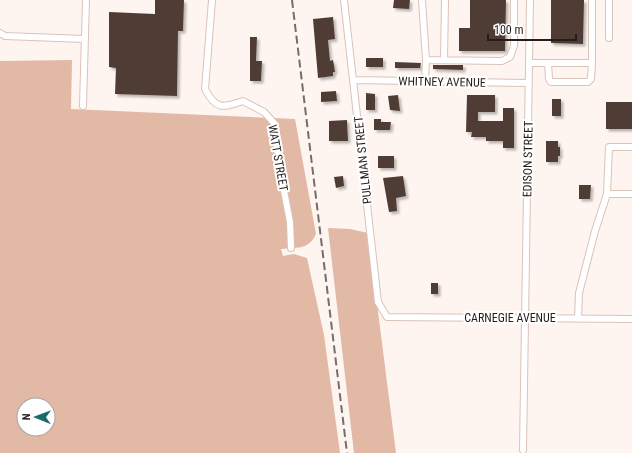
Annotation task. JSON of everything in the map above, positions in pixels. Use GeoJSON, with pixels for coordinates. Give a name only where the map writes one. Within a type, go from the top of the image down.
{"type":"FeatureCollection","features":[{"type":"Feature","properties":{"kind":"street"},"geometry":{"type":"LineString","coordinates":[[83,106],[86,0]]}},
{"type":"Feature","properties":{"kind":"street","name":"WATT STREET"},"geometry":{"type":"LineString","coordinates":[[212,0],[205,89],[212,102],[219,106],[228,106],[243,101],[264,112],[274,123],[280,170],[290,222],[291,248]]}},
{"type":"Feature","properties":{"kind":"street","name":"PULLMAN STREET"},"geometry":{"type":"LineString","coordinates":[[344,0],[378,302],[387,317]]}},
{"type":"Feature","properties":{"kind":"street"},"geometry":{"type":"LineString","coordinates":[[422,0],[426,60],[425,81]]}},
{"type":"Feature","properties":{"kind":"street"},"geometry":{"type":"LineString","coordinates":[[444,60],[445,0]]}},
{"type":"Feature","properties":{"kind":"street"},"geometry":{"type":"LineString","coordinates":[[426,60],[502,61],[510,57],[514,46],[514,0]]}},
{"type":"Feature","properties":{"kind":"street","name":"EDISON STREET"},"geometry":{"type":"LineString","coordinates":[[523,450],[530,0]]}},
{"type":"Feature","properties":{"kind":"street"},"geometry":{"type":"LineString","coordinates":[[548,63],[549,79],[551,82],[588,82],[590,79],[592,64],[592,0]]}},
{"type":"Feature","properties":{"kind":"street"},"geometry":{"type":"LineString","coordinates":[[609,0],[609,38]]}},
{"type":"Feature","properties":{"kind":"street"},"geometry":{"type":"LineString","coordinates":[[0,33],[5,36],[85,40]]}},
{"type":"Feature","properties":{"kind":"street"},"geometry":{"type":"LineString","coordinates":[[529,63],[592,64]]}},
{"type":"Feature","properties":{"kind":"street","name":"WHITNEY AVENUE"},"geometry":{"type":"LineString","coordinates":[[354,80],[529,83]]}},
{"type":"Feature","properties":{"kind":"street"},"geometry":{"type":"LineString","coordinates":[[578,319],[579,294],[607,194],[609,148],[632,148]]}},
{"type":"Feature","properties":{"kind":"street"},"geometry":{"type":"LineString","coordinates":[[607,194],[632,194]]}},
{"type":"Feature","properties":{"kind":"street","name":"CARNEGIE AVENUE"},"geometry":{"type":"LineString","coordinates":[[387,317],[632,319]]}},
{"type":"Feature","properties":{"kind":"shaded area"},"geometry":{"type":"Polygon","coordinates":[[[72,60],[71,109],[295,119],[316,234],[305,246],[281,249],[283,256],[294,254],[307,258],[324,335],[340,453],[0,453],[0,61],[72,60]]]}},
{"type":"Feature","properties":{"kind":"shaded area"},"geometry":{"type":"Polygon","coordinates":[[[328,228],[350,229],[368,233],[396,453],[354,453],[328,228]]]}},
{"type":"Feature","properties":{"kind":"building"},"geometry":{"type":"Polygon","coordinates":[[[155,0],[184,0],[183,31],[178,31],[177,96],[115,94],[116,68],[109,67],[109,12],[155,14],[155,0]]]}},
{"type":"Feature","properties":{"kind":"building"},"geometry":{"type":"Polygon","coordinates":[[[394,0],[410,0],[409,9],[393,8],[394,0]]]}},
{"type":"Feature","properties":{"kind":"building"},"geometry":{"type":"Polygon","coordinates":[[[470,0],[506,0],[505,51],[459,51],[459,28],[470,28],[470,0]]]}},
{"type":"Feature","properties":{"kind":"building"},"geometry":{"type":"Polygon","coordinates":[[[551,0],[584,0],[583,44],[551,43],[551,0]]]}},
{"type":"Feature","properties":{"kind":"building"},"geometry":{"type":"Polygon","coordinates":[[[333,17],[335,39],[328,40],[330,61],[333,60],[335,72],[333,72],[333,76],[318,78],[313,19],[333,17]]]}},
{"type":"Feature","properties":{"kind":"building"},"geometry":{"type":"Polygon","coordinates":[[[250,37],[257,37],[256,61],[262,61],[261,81],[250,81],[250,37]]]}},
{"type":"Feature","properties":{"kind":"building"},"geometry":{"type":"Polygon","coordinates":[[[366,58],[383,58],[383,67],[366,67],[366,58]]]}},
{"type":"Feature","properties":{"kind":"building"},"geometry":{"type":"Polygon","coordinates":[[[395,62],[421,63],[420,68],[395,68],[395,62]]]}},
{"type":"Feature","properties":{"kind":"building"},"geometry":{"type":"Polygon","coordinates":[[[433,65],[463,65],[463,70],[433,69],[433,65]]]}},
{"type":"Feature","properties":{"kind":"building"},"geometry":{"type":"Polygon","coordinates":[[[336,91],[337,101],[321,102],[321,92],[336,91]]]}},
{"type":"Feature","properties":{"kind":"building"},"geometry":{"type":"Polygon","coordinates":[[[366,93],[375,94],[375,110],[366,110],[366,93]]]}},
{"type":"Feature","properties":{"kind":"building"},"geometry":{"type":"Polygon","coordinates":[[[398,95],[400,111],[390,110],[388,96],[398,95]]]}},
{"type":"Feature","properties":{"kind":"building"},"geometry":{"type":"Polygon","coordinates":[[[467,95],[495,95],[495,112],[478,112],[478,121],[503,121],[503,108],[514,108],[514,148],[503,148],[503,141],[486,141],[486,137],[471,137],[472,132],[466,132],[467,95]]]}},
{"type":"Feature","properties":{"kind":"building"},"geometry":{"type":"Polygon","coordinates":[[[552,99],[561,99],[561,116],[552,116],[552,99]]]}},
{"type":"Feature","properties":{"kind":"building"},"geometry":{"type":"Polygon","coordinates":[[[606,102],[632,102],[632,129],[606,129],[606,102]]]}},
{"type":"Feature","properties":{"kind":"building"},"geometry":{"type":"Polygon","coordinates":[[[374,119],[381,119],[381,122],[391,122],[390,130],[374,130],[374,119]]]}},
{"type":"Feature","properties":{"kind":"building"},"geometry":{"type":"Polygon","coordinates":[[[347,120],[348,141],[329,141],[329,121],[347,120]]]}},
{"type":"Feature","properties":{"kind":"building"},"geometry":{"type":"Polygon","coordinates":[[[546,141],[558,141],[560,156],[558,156],[558,162],[546,162],[546,141]]]}},
{"type":"Feature","properties":{"kind":"building"},"geometry":{"type":"Polygon","coordinates":[[[378,156],[394,156],[394,168],[378,168],[378,156]]]}},
{"type":"Feature","properties":{"kind":"building"},"geometry":{"type":"Polygon","coordinates":[[[343,176],[344,186],[336,188],[334,177],[343,176]]]}},
{"type":"Feature","properties":{"kind":"building"},"geometry":{"type":"Polygon","coordinates":[[[403,176],[406,196],[396,198],[397,211],[389,212],[383,178],[403,176]]]}},
{"type":"Feature","properties":{"kind":"building"},"geometry":{"type":"Polygon","coordinates":[[[579,185],[591,185],[590,199],[579,199],[579,185]]]}},
{"type":"Feature","properties":{"kind":"building"},"geometry":{"type":"Polygon","coordinates":[[[431,283],[438,283],[438,294],[431,294],[431,283]]]}},
{"type":"Feature","properties":{"kind":"railway"},"geometry":{"type":"LineString","coordinates":[[292,0],[347,453]]}}]}
